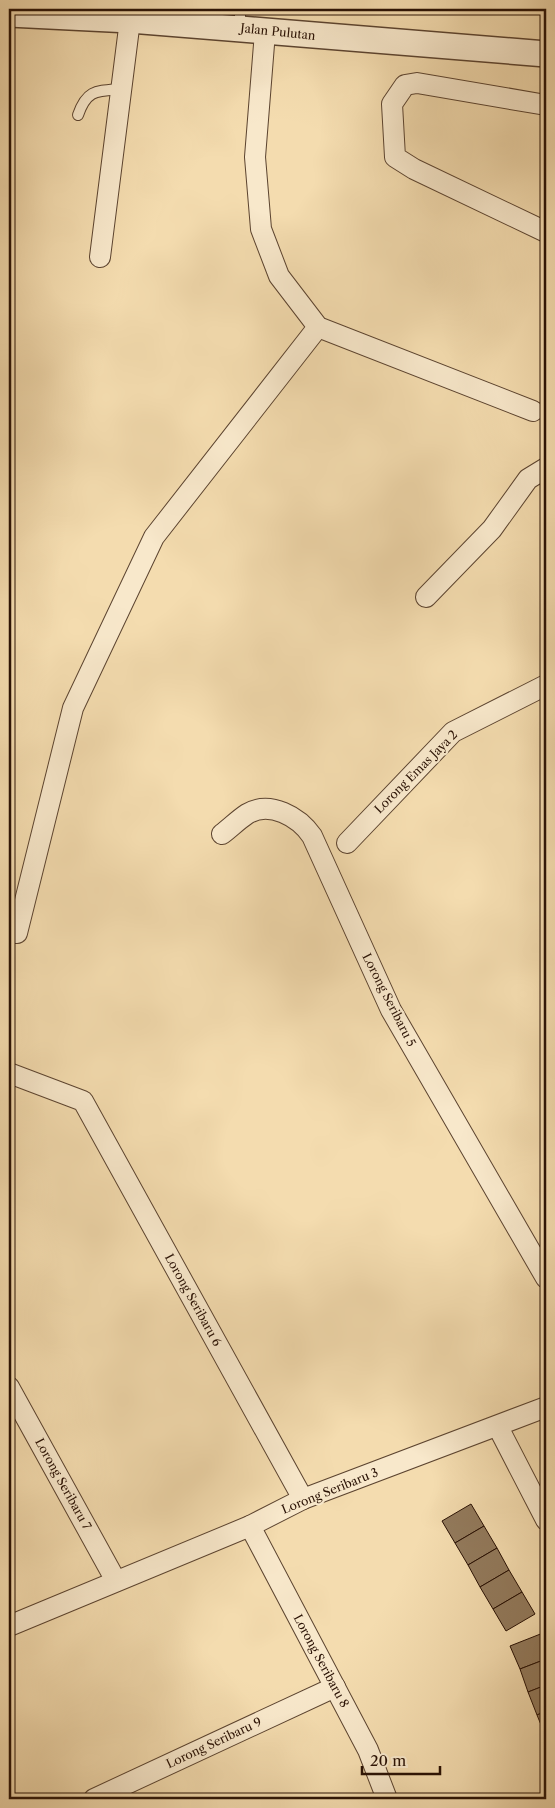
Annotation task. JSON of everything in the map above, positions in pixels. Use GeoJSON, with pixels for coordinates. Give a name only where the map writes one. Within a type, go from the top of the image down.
{"type":"FeatureCollection","features":[{"type":"Feature","properties":{"kind":"street","name":"Jalan Pulutan"},"geometry":{"type":"LineString","coordinates":[[9,14],[130,20],[240,18],[265,32],[546,54]]}},
{"type":"Feature","properties":{"kind":"street"},"geometry":{"type":"LineString","coordinates":[[100,257],[130,20]]}},
{"type":"Feature","properties":{"kind":"street"},"geometry":{"type":"LineString","coordinates":[[265,32],[255,157],[261,229],[278,276],[318,327],[533,411]]}},
{"type":"Feature","properties":{"kind":"street"},"geometry":{"type":"LineString","coordinates":[[546,105],[417,83],[405,85],[392,104],[394,157],[414,169],[546,232]]}},
{"type":"Feature","properties":{"kind":"street"},"geometry":{"type":"LineString","coordinates":[[17,933],[73,708],[154,537],[318,327]]}},
{"type":"Feature","properties":{"kind":"street"},"geometry":{"type":"LineString","coordinates":[[426,597],[492,529],[528,480],[546,468]]}},
{"type":"Feature","properties":{"kind":"street","name":"Lorong Emas Jaya 2"},"geometry":{"type":"LineString","coordinates":[[347,843],[453,732],[546,684]]}},
{"type":"Feature","properties":{"kind":"street","name":"Lorong Seribaru 5"},"geometry":{"type":"LineString","coordinates":[[222,834],[249,813],[267,808],[287,813],[305,825],[312,836],[391,1010],[546,1278]]}},
{"type":"Feature","properties":{"kind":"street","name":"Lorong Seribaru 6"},"geometry":{"type":"LineString","coordinates":[[9,1073],[83,1101],[303,1499]]}},
{"type":"Feature","properties":{"kind":"street","name":"Lorong Seribaru 7"},"geometry":{"type":"LineString","coordinates":[[9,1387],[116,1581]]}},
{"type":"Feature","properties":{"kind":"street","name":"Lorong Seribaru 3"},"geometry":{"type":"LineString","coordinates":[[9,1626],[250,1526],[303,1499],[498,1427],[546,1407]]}},
{"type":"Feature","properties":{"kind":"street"},"geometry":{"type":"LineString","coordinates":[[498,1427],[546,1520]]}},
{"type":"Feature","properties":{"kind":"street","name":"Lorong Seribaru 8"},"geometry":{"type":"LineString","coordinates":[[250,1526],[368,1750],[387,1799]]}},
{"type":"Feature","properties":{"kind":"street","name":"Lorong Seribaru 9"},"geometry":{"type":"LineString","coordinates":[[94,1799],[335,1687]]}},
{"type":"Feature","properties":{"kind":"lane"},"geometry":{"type":"LineString","coordinates":[[78,115],[83,100],[95,91],[122,89]]}},
{"type":"Feature","properties":{"kind":"building"},"geometry":{"type":"Polygon","coordinates":[[[471,1504],[484,1526],[455,1543],[442,1521],[471,1504]]]}},
{"type":"Feature","properties":{"kind":"building"},"geometry":{"type":"Polygon","coordinates":[[[484,1526],[497,1548],[468,1565],[455,1543],[484,1526]]]}},
{"type":"Feature","properties":{"kind":"building"},"geometry":{"type":"Polygon","coordinates":[[[497,1548],[509,1570],[480,1587],[468,1565],[497,1548]]]}},
{"type":"Feature","properties":{"kind":"building"},"geometry":{"type":"Polygon","coordinates":[[[509,1570],[522,1592],[493,1609],[480,1587],[509,1570]]]}},
{"type":"Feature","properties":{"kind":"building"},"geometry":{"type":"Polygon","coordinates":[[[522,1592],[535,1614],[506,1631],[493,1609],[522,1592]]]}},
{"type":"Feature","properties":{"kind":"building"},"geometry":{"type":"Polygon","coordinates":[[[543,1633],[546,1640],[546,1659],[520,1669],[510,1646],[543,1633]]]}},
{"type":"Feature","properties":{"kind":"building"},"geometry":{"type":"Polygon","coordinates":[[[546,1659],[546,1685],[528,1692],[520,1669],[546,1659]]]}},
{"type":"Feature","properties":{"kind":"building"},"geometry":{"type":"Polygon","coordinates":[[[546,1685],[546,1711],[537,1715],[528,1692],[546,1685]]]}},
{"type":"Feature","properties":{"kind":"building"},"geometry":{"type":"Polygon","coordinates":[[[546,1711],[546,1737],[537,1715],[546,1711]]]}}]}
